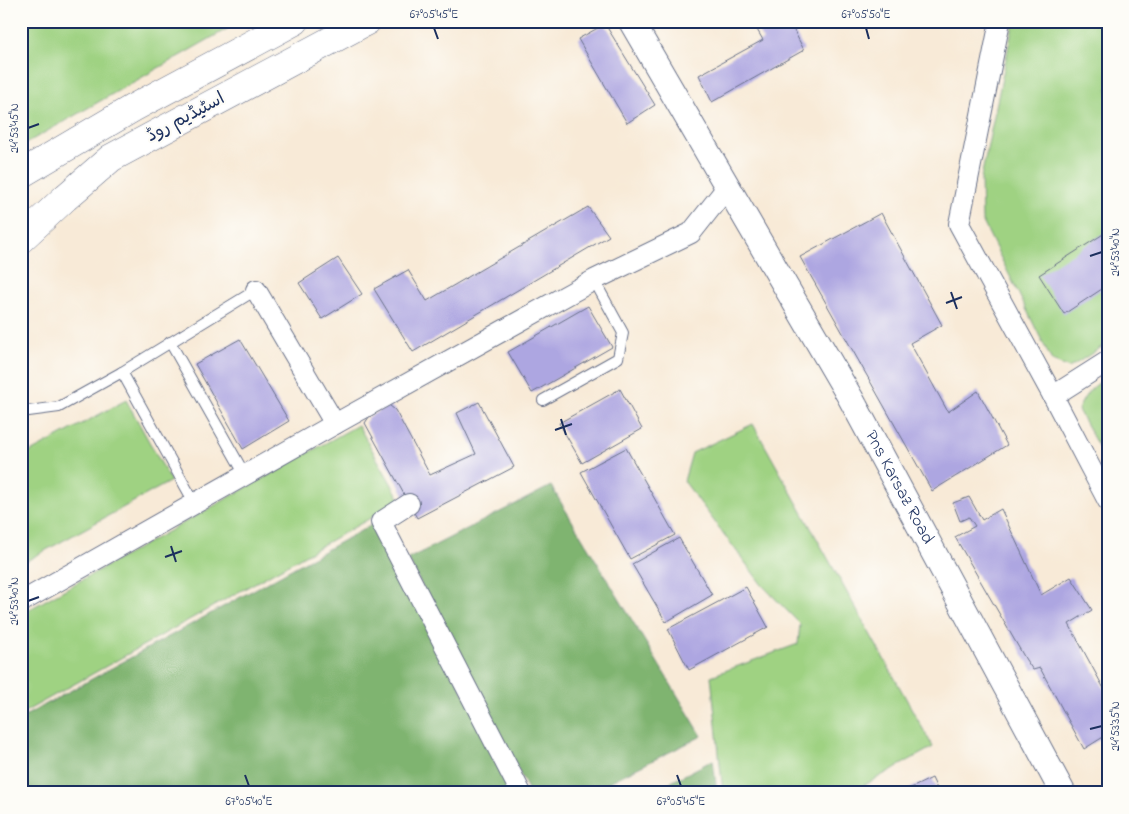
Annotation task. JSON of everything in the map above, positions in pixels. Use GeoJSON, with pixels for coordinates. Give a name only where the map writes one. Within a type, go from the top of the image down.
{"type":"FeatureCollection","features":[{"type":"Feature","properties":{"kind":"main road","name":"اسٹیڈیم روڈ"},"geometry":{"type":"LineString","coordinates":[[21,174],[133,108],[295,21]]}},
{"type":"Feature","properties":{"kind":"main road","name":"اسٹیڈیم روڈ"},"geometry":{"type":"LineString","coordinates":[[21,239],[111,158],[367,21]]}},
{"type":"Feature","properties":{"kind":"street","name":"Pns Karsaz Road"},"geometry":{"type":"LineString","coordinates":[[631,21],[850,397],[1063,793]]}},
{"type":"Feature","properties":{"kind":"street"},"geometry":{"type":"LineString","coordinates":[[1000,21],[959,224],[1108,501]]}},
{"type":"Feature","properties":{"kind":"street"},"geometry":{"type":"LineString","coordinates":[[21,602],[594,280],[691,232],[728,186]]}},
{"type":"Feature","properties":{"kind":"street"},"geometry":{"type":"LineString","coordinates":[[256,290],[335,424]]}},
{"type":"Feature","properties":{"kind":"street"},"geometry":{"type":"LineString","coordinates":[[1053,396],[1108,361]]}},
{"type":"Feature","properties":{"kind":"street"},"geometry":{"type":"LineString","coordinates":[[409,504],[381,522],[521,793]]}},
{"type":"Feature","properties":{"kind":"lane"},"geometry":{"type":"LineString","coordinates":[[543,400],[618,358],[623,333],[594,280]]}},
{"type":"Feature","properties":{"kind":"lane"},"geometry":{"type":"LineString","coordinates":[[21,412],[59,407],[122,372],[256,290]]}},
{"type":"Feature","properties":{"kind":"lane"},"geometry":{"type":"LineString","coordinates":[[170,342],[245,475]]}},
{"type":"Feature","properties":{"kind":"lane"},"geometry":{"type":"LineString","coordinates":[[122,372],[195,504]]}},
{"type":"Feature","properties":{"kind":"green space"},"geometry":{"type":"Polygon","coordinates":[[[21,21],[241,21],[21,146],[21,21]]]}},
{"type":"Feature","properties":{"kind":"green space"},"geometry":{"type":"Polygon","coordinates":[[[1014,21],[1108,21],[1108,343],[1069,368],[1052,361],[982,220],[981,178],[1014,21]]]}},
{"type":"Feature","properties":{"kind":"green space"},"geometry":{"type":"Polygon","coordinates":[[[1108,377],[1108,464],[1078,410],[1090,391],[1108,377]]]}},
{"type":"Feature","properties":{"kind":"green space"},"geometry":{"type":"Polygon","coordinates":[[[126,400],[171,481],[21,564],[21,457],[126,400]]]}},
{"type":"Feature","properties":{"kind":"green space"},"geometry":{"type":"Polygon","coordinates":[[[753,424],[933,747],[850,793],[723,793],[711,676],[798,644],[800,624],[762,585],[684,481],[692,453],[753,424]]]}},
{"type":"Feature","properties":{"kind":"green space"},"geometry":{"type":"Polygon","coordinates":[[[358,425],[401,501],[21,714],[21,614],[358,425]]]}},
{"type":"Feature","properties":{"kind":"green space"},"geometry":{"type":"Polygon","coordinates":[[[551,486],[702,736],[587,793],[530,793],[408,559],[551,486]]]}},
{"type":"Feature","properties":{"kind":"green space"},"geometry":{"type":"Polygon","coordinates":[[[375,523],[516,793],[21,793],[21,718],[375,523]]]}},
{"type":"Feature","properties":{"kind":"green space"},"geometry":{"type":"Polygon","coordinates":[[[713,760],[717,793],[650,793],[713,760]]]}},
{"type":"Feature","properties":{"kind":"building"},"geometry":{"type":"Polygon","coordinates":[[[752,21],[789,21],[804,50],[712,102],[699,75],[763,40],[752,21]]]}},
{"type":"Feature","properties":{"kind":"building"},"geometry":{"type":"Polygon","coordinates":[[[605,24],[655,105],[627,123],[578,39],[605,24]]]}},
{"type":"Feature","properties":{"kind":"building"},"geometry":{"type":"Polygon","coordinates":[[[588,207],[609,236],[413,352],[374,289],[408,270],[427,301],[588,207]]]}},
{"type":"Feature","properties":{"kind":"building"},"geometry":{"type":"Polygon","coordinates":[[[881,213],[942,325],[910,343],[948,412],[978,391],[1007,445],[932,491],[800,257],[881,213]]]}},
{"type":"Feature","properties":{"kind":"building"},"geometry":{"type":"Polygon","coordinates":[[[1108,231],[1108,285],[1064,314],[1039,275],[1108,231]]]}},
{"type":"Feature","properties":{"kind":"building"},"geometry":{"type":"Polygon","coordinates":[[[338,258],[362,294],[322,319],[299,283],[338,258]]]}},
{"type":"Feature","properties":{"kind":"building"},"geometry":{"type":"Polygon","coordinates":[[[588,306],[612,347],[532,393],[508,352],[588,306]]]}},
{"type":"Feature","properties":{"kind":"building"},"geometry":{"type":"Polygon","coordinates":[[[240,339],[289,421],[243,449],[195,364],[240,339]]]}},
{"type":"Feature","properties":{"kind":"building"},"geometry":{"type":"Polygon","coordinates":[[[620,389],[642,429],[582,463],[559,423],[620,389]]]}},
{"type":"Feature","properties":{"kind":"building"},"geometry":{"type":"Polygon","coordinates":[[[479,402],[514,467],[417,518],[365,423],[369,417],[389,405],[395,410],[430,475],[476,454],[457,413],[479,402]]]}},
{"type":"Feature","properties":{"kind":"building"},"geometry":{"type":"Polygon","coordinates":[[[626,448],[675,535],[630,559],[581,472],[626,448]]]}},
{"type":"Feature","properties":{"kind":"building"},"geometry":{"type":"Polygon","coordinates":[[[969,497],[982,520],[1001,509],[1041,595],[1071,577],[1092,610],[1069,624],[1108,696],[1108,734],[1084,749],[1040,668],[1033,670],[1026,660],[955,537],[975,526],[969,517],[960,521],[953,503],[969,497]]]}},
{"type":"Feature","properties":{"kind":"building"},"geometry":{"type":"Polygon","coordinates":[[[679,538],[712,595],[666,622],[632,564],[679,538]]]}},
{"type":"Feature","properties":{"kind":"building"},"geometry":{"type":"Polygon","coordinates":[[[746,587],[768,627],[689,670],[668,629],[746,587]]]}},
{"type":"Feature","properties":{"kind":"building"},"geometry":{"type":"Polygon","coordinates":[[[932,778],[939,793],[909,793],[907,790],[932,778]]]}}]}
